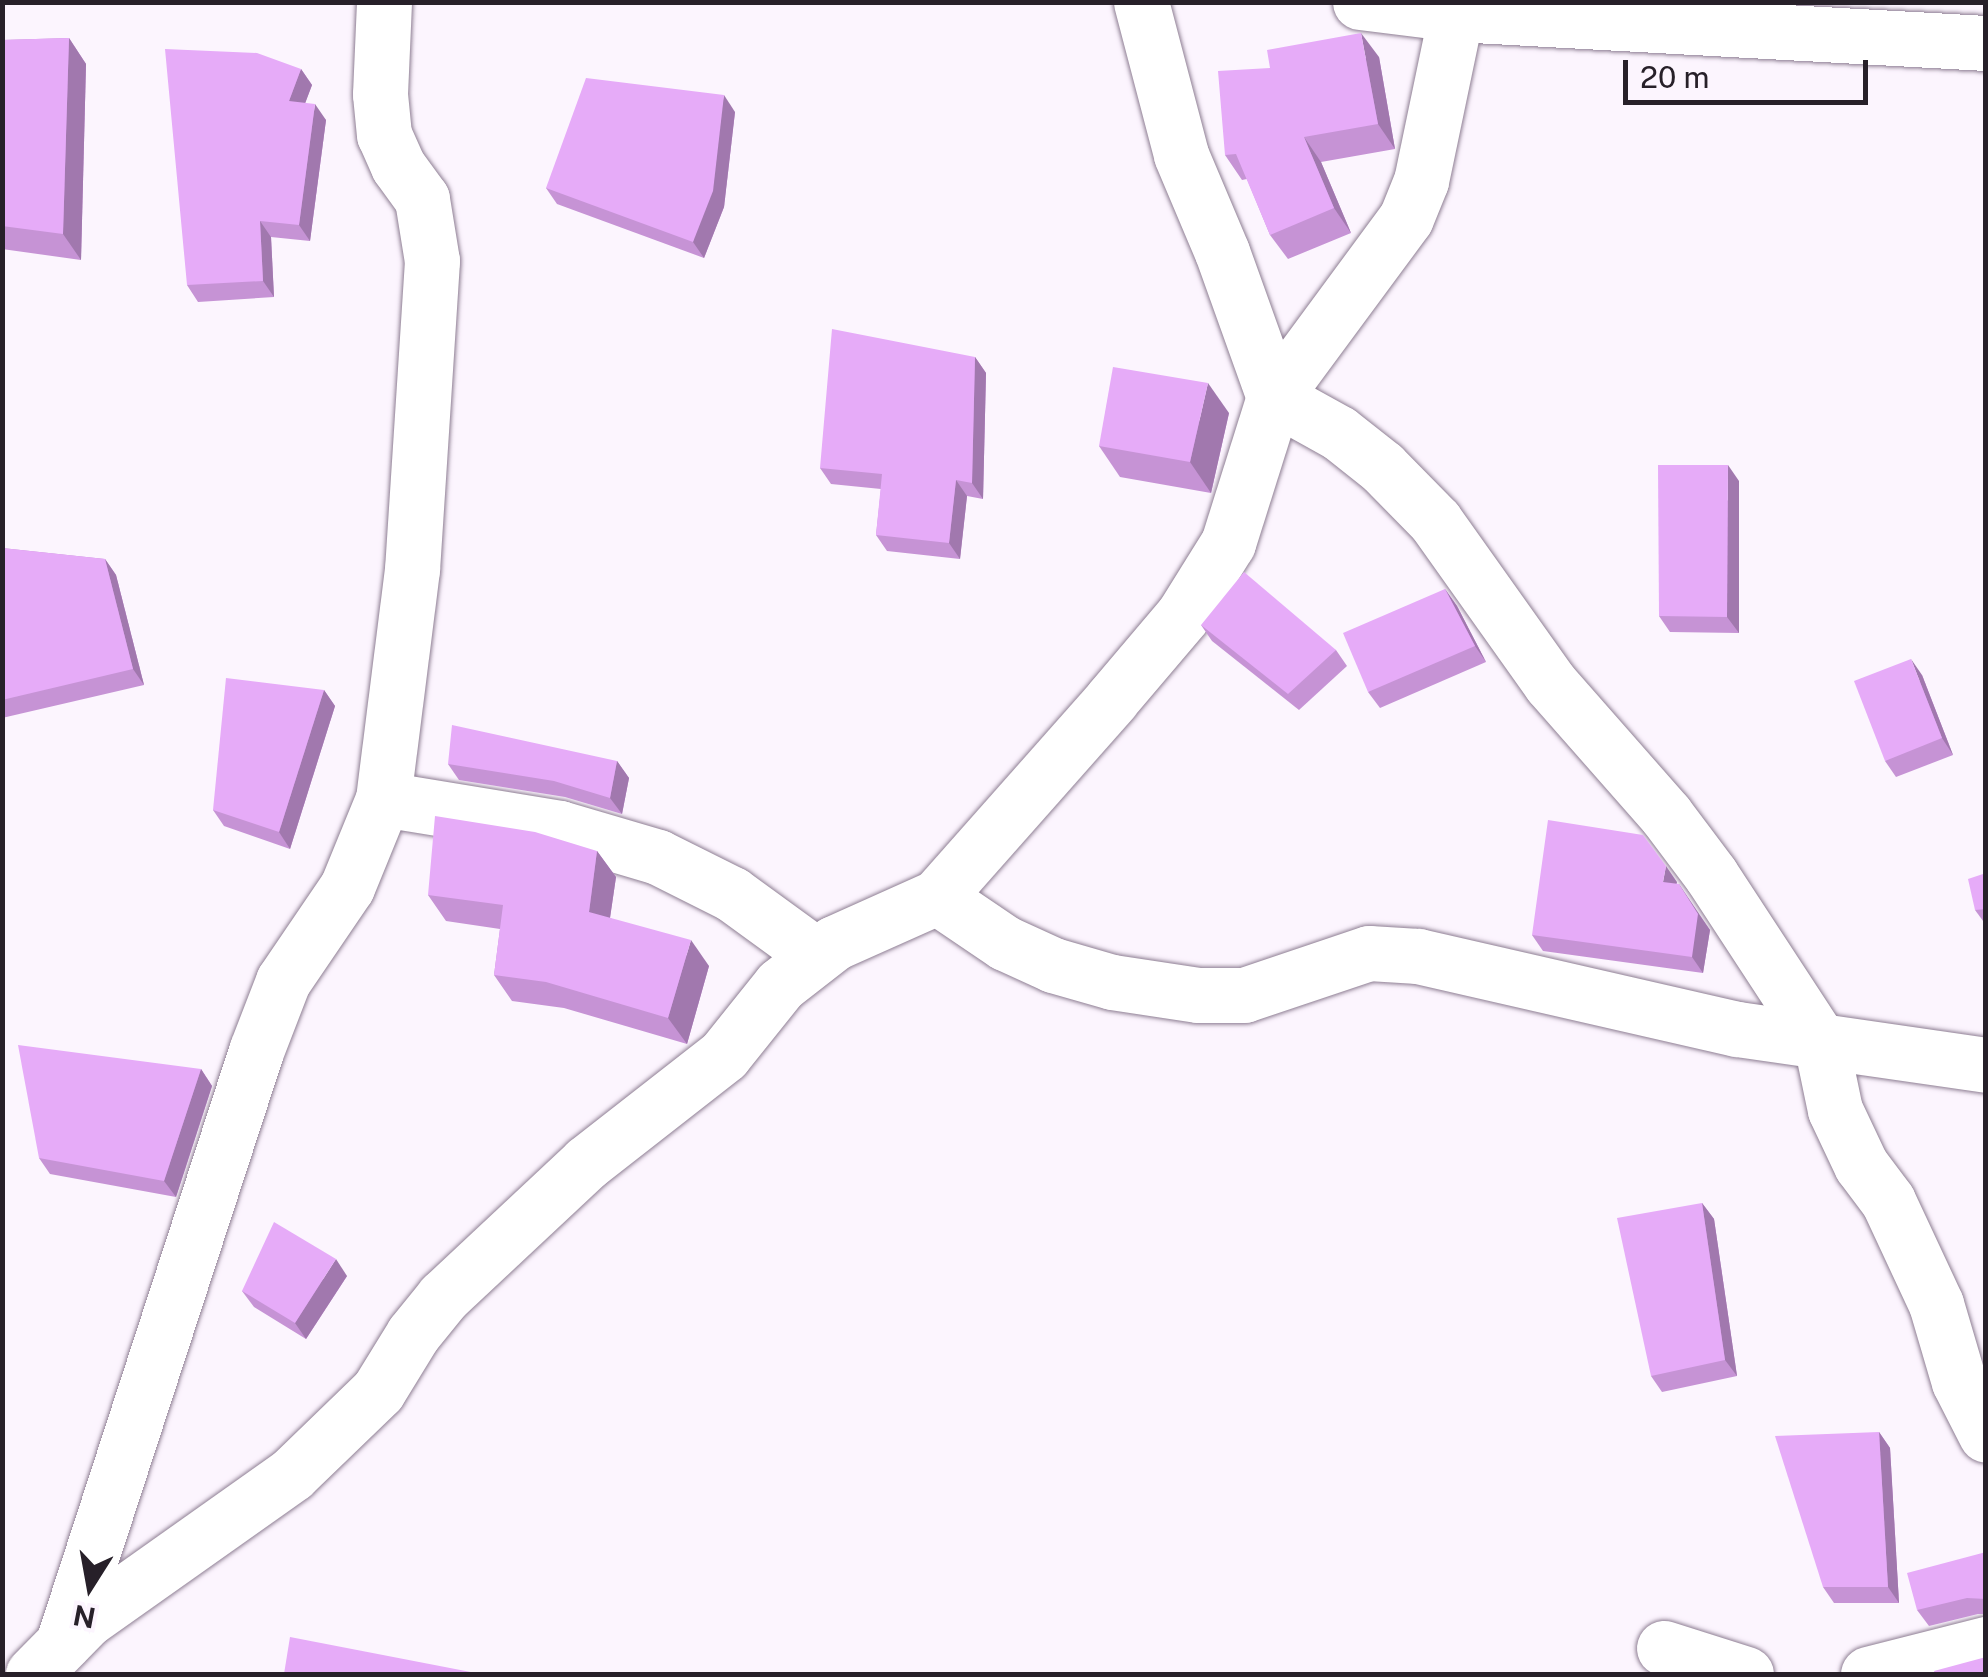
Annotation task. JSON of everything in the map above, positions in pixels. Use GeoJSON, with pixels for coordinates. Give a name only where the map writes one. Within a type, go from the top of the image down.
{"type":"FeatureCollection","features":[{"type":"Feature","properties":{"kind":"street"},"geometry":{"type":"LineString","coordinates":[[48,1660],[256,1051],[284,981],[346,887],[383,799],[412,570],[432,261],[422,198],[398,166],[384,134],[380,94],[384,2]]}},
{"type":"Feature","properties":{"kind":"street"},"geometry":{"type":"LineString","coordinates":[[1140,2],[1182,156],[1222,252],[1274,397],[1339,434],[1382,466],[1435,521],[1550,683],[1666,815],[1711,875],[1821,1042],[1835,1110],[1861,1165],[1888,1201],[1936,1304],[1959,1382],[1986,1435]]}},
{"type":"Feature","properties":{"kind":"street"},"geometry":{"type":"LineString","coordinates":[[1360,2],[1456,14],[1986,43]]}},
{"type":"Feature","properties":{"kind":"street"},"geometry":{"type":"LineString","coordinates":[[48,1660],[86,1620],[292,1474],[378,1391],[413,1334],[456,1284],[586,1163],[724,1054],[780,985],[816,955],[899,910],[937,897],[1183,614],[1228,543],[1274,397],[1406,218],[1421,181],[1456,14]]}},
{"type":"Feature","properties":{"kind":"street"},"geometry":{"type":"LineString","coordinates":[[383,799],[560,828],[658,856],[732,894],[816,955]]}},
{"type":"Feature","properties":{"kind":"street"},"geometry":{"type":"LineString","coordinates":[[937,897],[1005,943],[1053,965],[1112,982],[1198,994],[1244,995],[1369,953],[1418,956],[1527,984],[1821,1042],[1986,1065]]}},
{"type":"Feature","properties":{"kind":"street"},"geometry":{"type":"LineString","coordinates":[[1868,1674],[1986,1644]]}},
{"type":"Feature","properties":{"kind":"street"},"geometry":{"type":"LineString","coordinates":[[1664,1648],[1746,1674]]}},
{"type":"Feature","properties":{"kind":"building"},"geometry":{"type":"Polygon","coordinates":[[[1361,33],[1378,124],[1304,137],[1334,208],[1270,235],[1236,154],[1225,155],[1218,71],[1270,68],[1267,50],[1361,33]]]}},
{"type":"Feature","properties":{"kind":"building"},"geometry":{"type":"Polygon","coordinates":[[[69,38],[63,234],[2,226],[2,40],[69,38]]]}},
{"type":"Feature","properties":{"kind":"building"},"geometry":{"type":"Polygon","coordinates":[[[165,49],[257,53],[301,69],[289,101],[315,104],[299,225],[260,221],[263,281],[187,285],[165,49]]]}},
{"type":"Feature","properties":{"kind":"building"},"geometry":{"type":"Polygon","coordinates":[[[586,78],[724,95],[713,191],[693,242],[546,188],[586,78]]]}},
{"type":"Feature","properties":{"kind":"building"},"geometry":{"type":"Polygon","coordinates":[[[832,329],[975,357],[972,483],[956,480],[949,543],[876,535],[882,474],[820,468],[832,329]]]}},
{"type":"Feature","properties":{"kind":"building"},"geometry":{"type":"Polygon","coordinates":[[[1113,367],[1208,383],[1190,462],[1099,446],[1113,367]]]}},
{"type":"Feature","properties":{"kind":"building"},"geometry":{"type":"Polygon","coordinates":[[[1658,465],[1728,465],[1727,617],[1659,616],[1658,465]]]}},
{"type":"Feature","properties":{"kind":"building"},"geometry":{"type":"Polygon","coordinates":[[[2,548],[105,559],[133,669],[2,700],[2,548]]]}},
{"type":"Feature","properties":{"kind":"building"},"geometry":{"type":"Polygon","coordinates":[[[1244,572],[1336,650],[1288,694],[1201,625],[1244,572]]]}},
{"type":"Feature","properties":{"kind":"building"},"geometry":{"type":"Polygon","coordinates":[[[1445,589],[1475,646],[1368,692],[1343,633],[1445,589]]]}},
{"type":"Feature","properties":{"kind":"building"},"geometry":{"type":"Polygon","coordinates":[[[1911,659],[1942,738],[1885,761],[1854,681],[1911,659]]]}},
{"type":"Feature","properties":{"kind":"building"},"geometry":{"type":"Polygon","coordinates":[[[226,678],[324,690],[279,832],[213,810],[226,678]]]}},
{"type":"Feature","properties":{"kind":"building"},"geometry":{"type":"Polygon","coordinates":[[[452,725],[617,761],[610,798],[554,781],[448,764],[452,725]]]}},
{"type":"Feature","properties":{"kind":"building"},"geometry":{"type":"Polygon","coordinates":[[[435,816],[535,832],[597,851],[589,912],[691,940],[668,1018],[546,982],[494,975],[503,905],[428,895],[435,816]]]}},
{"type":"Feature","properties":{"kind":"building"},"geometry":{"type":"Polygon","coordinates":[[[1548,820],[1643,835],[1666,866],[1663,882],[1679,884],[1698,914],[1692,957],[1532,935],[1548,820]]]}},
{"type":"Feature","properties":{"kind":"building"},"geometry":{"type":"Polygon","coordinates":[[[1986,873],[1986,909],[1975,910],[1968,879],[1986,873]]]}},
{"type":"Feature","properties":{"kind":"building"},"geometry":{"type":"Polygon","coordinates":[[[18,1045],[201,1069],[164,1181],[39,1158],[18,1045]]]}},
{"type":"Feature","properties":{"kind":"building"},"geometry":{"type":"Polygon","coordinates":[[[1702,1203],[1725,1360],[1651,1376],[1617,1218],[1702,1203]]]}},
{"type":"Feature","properties":{"kind":"building"},"geometry":{"type":"Polygon","coordinates":[[[274,1222],[336,1259],[295,1323],[242,1291],[274,1222]]]}},
{"type":"Feature","properties":{"kind":"building"},"geometry":{"type":"Polygon","coordinates":[[[1879,1432],[1888,1587],[1823,1587],[1775,1436],[1879,1432]]]}},
{"type":"Feature","properties":{"kind":"building"},"geometry":{"type":"Polygon","coordinates":[[[1986,1552],[1986,1599],[1967,1598],[1917,1610],[1907,1573],[1986,1552]]]}},
{"type":"Feature","properties":{"kind":"building"},"geometry":{"type":"Polygon","coordinates":[[[290,1637],[481,1674],[284,1674],[290,1637]]]}},
{"type":"Feature","properties":{"kind":"building"},"geometry":{"type":"Polygon","coordinates":[[[1986,1657],[1986,1674],[1934,1671],[1986,1657]]]}}]}
